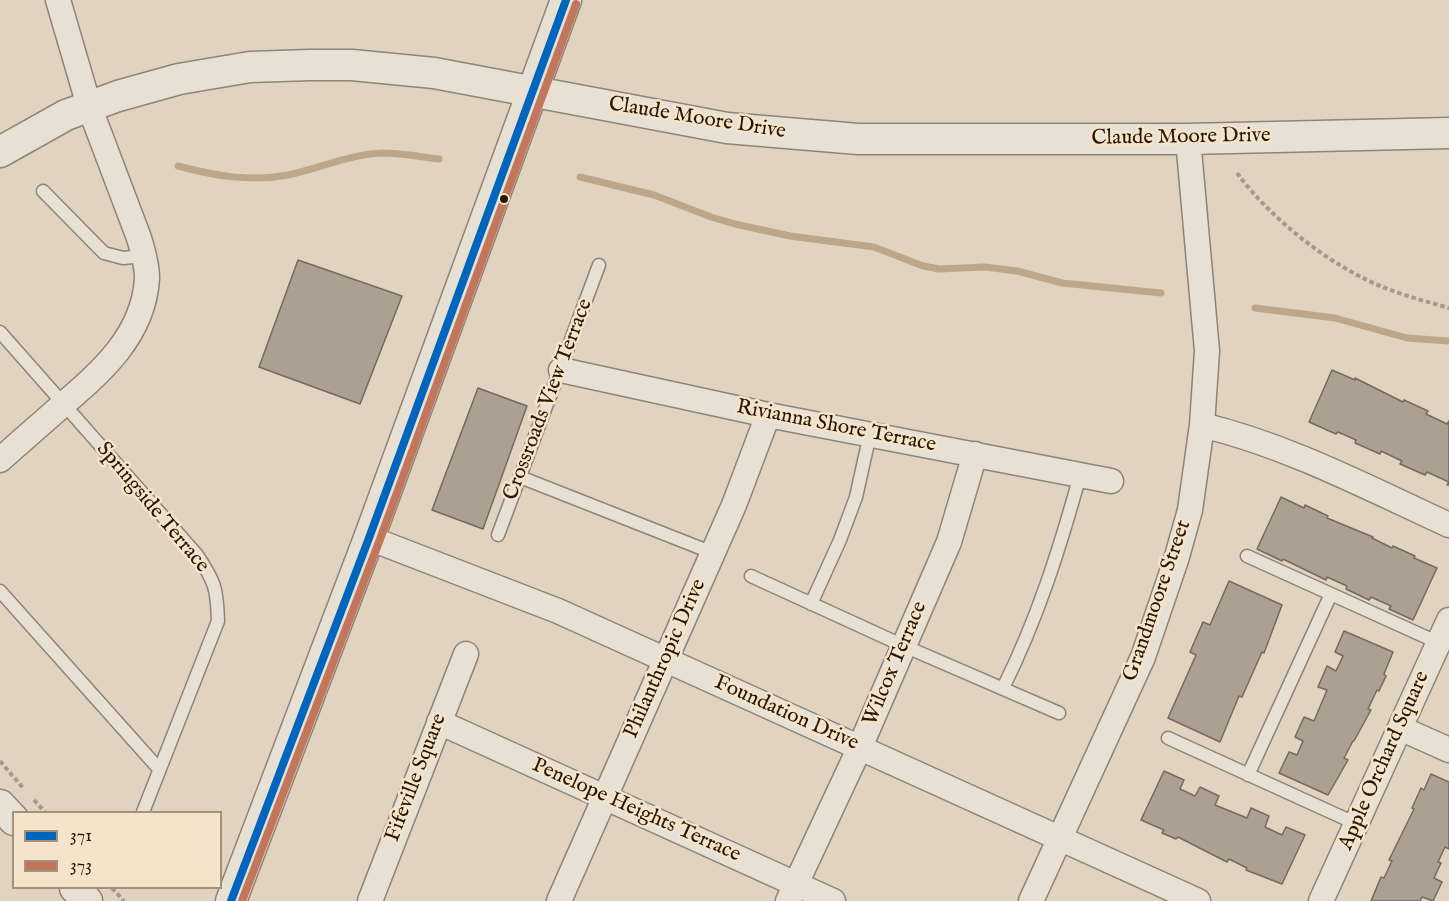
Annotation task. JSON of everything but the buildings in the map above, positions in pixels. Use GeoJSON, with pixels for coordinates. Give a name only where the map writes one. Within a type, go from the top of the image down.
{"type":"FeatureCollection","features":[{"type":"Feature","properties":{"kind":"street"},"geometry":{"type":"LineString","coordinates":[[0,460],[94,378],[122,347],[139,317],[147,278],[139,238],[89,106],[58,0]]}},
{"type":"Feature","properties":{"kind":"street"},"geometry":{"type":"LineString","coordinates":[[231,901],[369,538],[566,0]]}},
{"type":"Feature","properties":{"kind":"street","name":"Claude Moore Drive"},"geometry":{"type":"LineString","coordinates":[[0,152],[66,115],[179,80],[250,67],[310,64],[352,65],[434,73],[727,128],[858,139],[1188,139],[1449,133]]}},
{"type":"Feature","properties":{"kind":"street","name":"Grandmoore Street"},"geometry":{"type":"LineString","coordinates":[[1031,901],[1143,657],[1176,560],[1190,510],[1202,425],[1207,351],[1188,139]]}},
{"type":"Feature","properties":{"kind":"street","name":"Rivianna Shore Terrace"},"geometry":{"type":"LineString","coordinates":[[561,370],[768,415],[1112,481]]}},
{"type":"Feature","properties":{"kind":"street","name":"Philanthropic Drive"},"geometry":{"type":"LineString","coordinates":[[559,901],[734,505],[768,415]]}},
{"type":"Feature","properties":{"kind":"street"},"geometry":{"type":"LineString","coordinates":[[1202,425],[1242,435],[1286,451],[1449,525]]}},
{"type":"Feature","properties":{"kind":"street","name":"Wilcox Terrace"},"geometry":{"type":"LineString","coordinates":[[792,892],[860,747],[950,542],[975,453]]}},
{"type":"Feature","properties":{"kind":"street","name":"Foundation Drive"},"geometry":{"type":"LineString","coordinates":[[369,538],[558,611],[1198,901]]}},
{"type":"Feature","properties":{"kind":"street","name":"Apple Orchard Square"},"geometry":{"type":"LineString","coordinates":[[1321,901],[1449,620]]}},
{"type":"Feature","properties":{"kind":"street","name":"Fifeville Square"},"geometry":{"type":"LineString","coordinates":[[370,901],[466,654]]}},
{"type":"Feature","properties":{"kind":"street","name":"Penelope Heights Terrace"},"geometry":{"type":"LineString","coordinates":[[439,722],[606,798],[792,892],[833,901]]}},
{"type":"Feature","properties":{"kind":"street"},"geometry":{"type":"LineString","coordinates":[[1400,728],[1449,750]]}},
{"type":"Feature","properties":{"kind":"street"},"geometry":{"type":"LineString","coordinates":[[0,806],[12,818]]}},
{"type":"Feature","properties":{"kind":"street"},"geometry":{"type":"LineString","coordinates":[[76,889],[87,901]]}},
{"type":"Feature","properties":{"kind":"lane"},"geometry":{"type":"LineString","coordinates":[[43,191],[104,253],[123,258],[144,256]]}},
{"type":"Feature","properties":{"kind":"lane","name":"Crossroads View Terrace"},"geometry":{"type":"LineString","coordinates":[[498,535],[599,265]]}},
{"type":"Feature","properties":{"kind":"lane","name":"Springside Terrace"},"geometry":{"type":"LineString","coordinates":[[0,332],[197,555],[209,573],[217,593],[218,621],[144,811]]}},
{"type":"Feature","properties":{"kind":"lane"},"geometry":{"type":"LineString","coordinates":[[811,604],[840,540],[856,497],[870,434]]}},
{"type":"Feature","properties":{"kind":"lane"},"geometry":{"type":"LineString","coordinates":[[1003,688],[1018,659],[1037,611],[1063,538],[1080,475]]}},
{"type":"Feature","properties":{"kind":"lane"},"geometry":{"type":"LineString","coordinates":[[520,477],[713,553]]}},
{"type":"Feature","properties":{"kind":"lane"},"geometry":{"type":"LineString","coordinates":[[1247,556],[1439,643]]}},
{"type":"Feature","properties":{"kind":"lane"},"geometry":{"type":"LineString","coordinates":[[751,576],[1059,713]]}},
{"type":"Feature","properties":{"kind":"lane"},"geometry":{"type":"LineString","coordinates":[[0,591],[159,769]]}},
{"type":"Feature","properties":{"kind":"lane"},"geometry":{"type":"LineString","coordinates":[[1248,775],[1331,594]]}},
{"type":"Feature","properties":{"kind":"lane"},"geometry":{"type":"LineString","coordinates":[[1168,738],[1357,824]]}},
{"type":"Feature","properties":{"kind":"path"},"geometry":{"type":"LineString","coordinates":[[1237,173],[1253,194],[1293,232],[1340,264],[1386,288],[1449,308]]}},
{"type":"Feature","properties":{"kind":"path"},"geometry":{"type":"LineString","coordinates":[[113,889],[124,901]]}},
{"type":"Feature","properties":{"kind":"waterway"},"geometry":{"type":"LineString","coordinates":[[178,166],[219,175],[260,178],[288,175],[371,154],[397,154],[439,159]]}},
{"type":"Feature","properties":{"kind":"waterway"},"geometry":{"type":"LineString","coordinates":[[580,177],[654,195],[735,224],[790,236],[874,247],[923,266],[939,269],[985,267],[1017,271],[1062,283],[1161,293]]}},
{"type":"Feature","properties":{"kind":"waterway"},"geometry":{"type":"LineString","coordinates":[[1255,308],[1335,318],[1407,338],[1449,341]]}},
{"type":"Feature","properties":{"kind":"transit line","name":"371"},"geometry":{"type":"LineString","coordinates":[[231,901],[369,538],[566,0]]}},
{"type":"Feature","properties":{"kind":"transit line","name":"373"},"geometry":{"type":"LineString","coordinates":[[242,901],[379,542],[576,4]]}}]}
